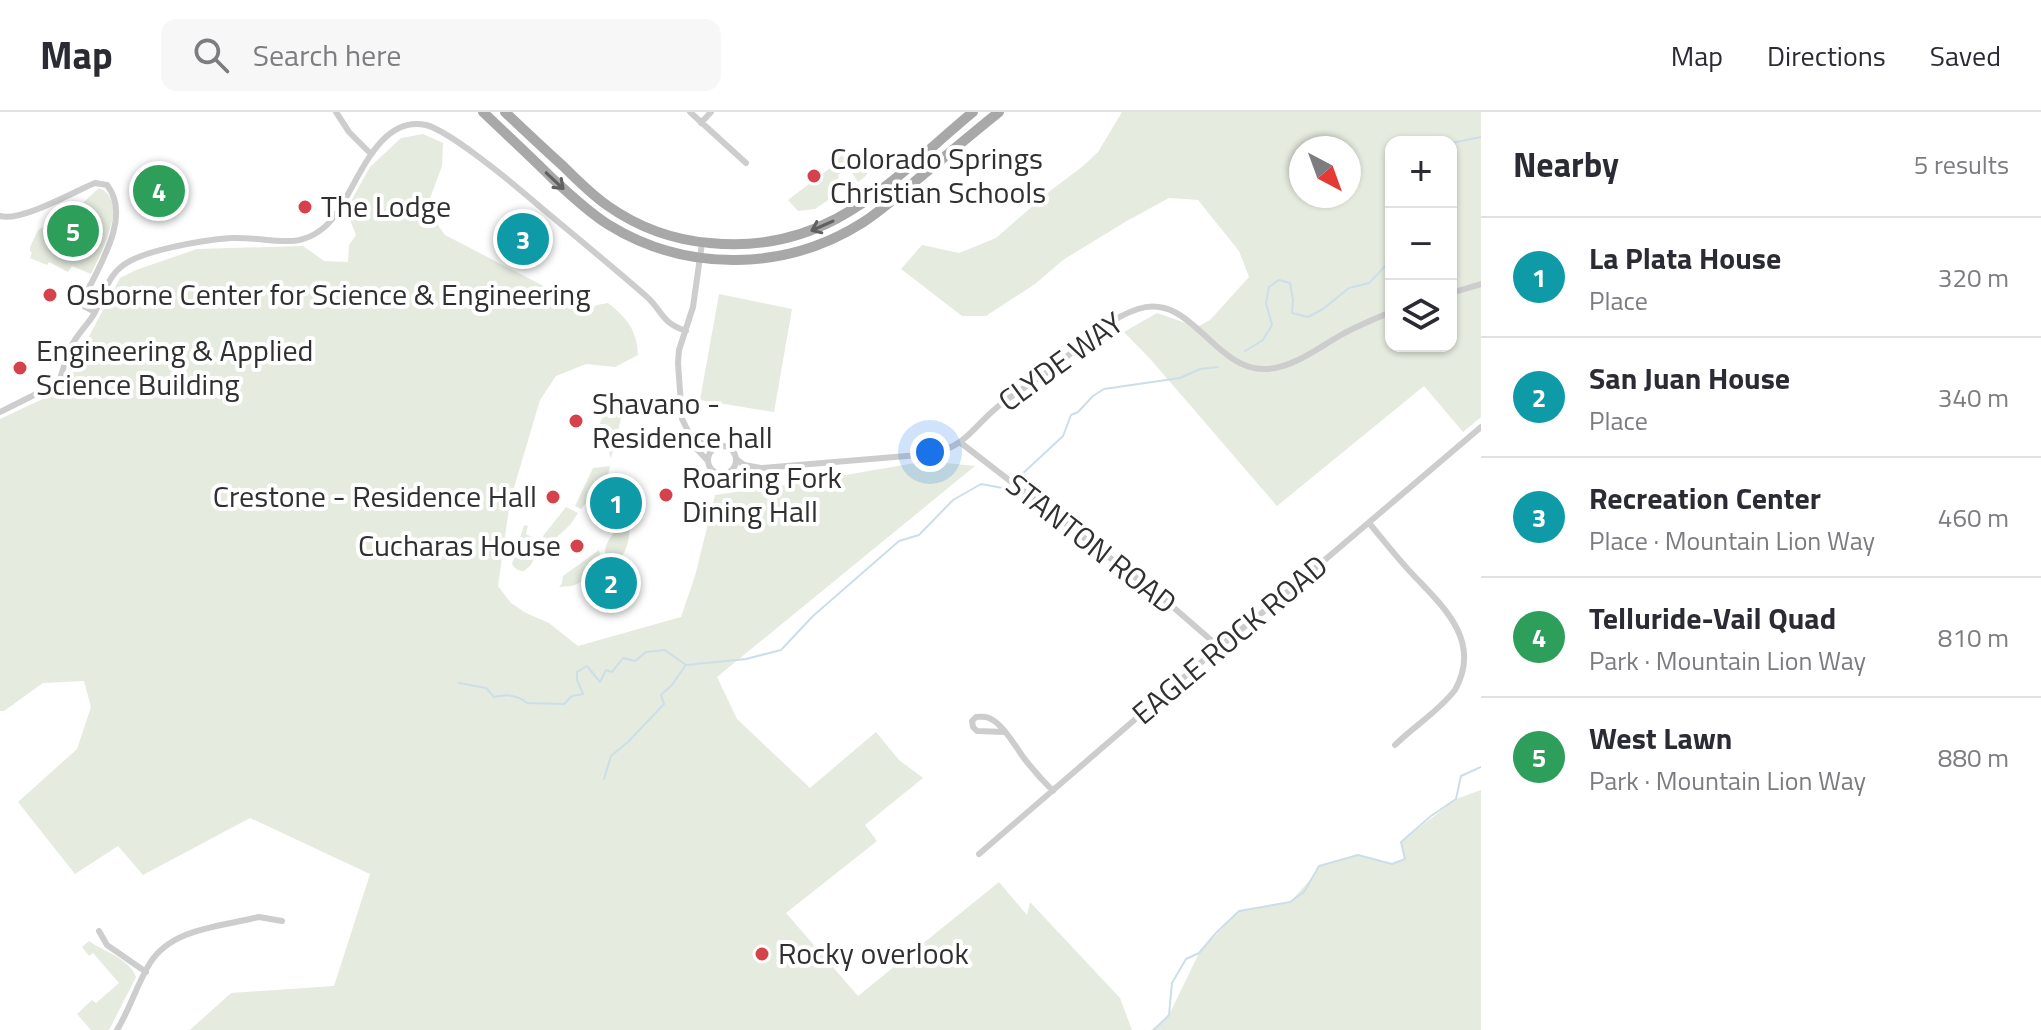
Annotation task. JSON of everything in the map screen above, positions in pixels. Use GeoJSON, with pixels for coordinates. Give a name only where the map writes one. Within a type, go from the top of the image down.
{"type":"FeatureCollection","features":[{"type":"Feature","properties":{"kind":"main road"},"geometry":{"type":"LineString","coordinates":[[483,112],[576,200],[610,226],[655,247],[700,259],[745,260],[779,256],[837,237],[872,216],[999,112]]}},
{"type":"Feature","properties":{"kind":"main road"},"geometry":{"type":"LineString","coordinates":[[505,112],[586,188],[609,206],[646,227],[702,243],[744,245],[804,234],[830,223],[879,191],[973,112]]}},
{"type":"Feature","properties":{"kind":"street"},"geometry":{"type":"LineString","coordinates":[[336,112],[349,132],[371,154]]}},
{"type":"Feature","properties":{"kind":"street"},"geometry":{"type":"LineString","coordinates":[[690,112],[746,163]]}},
{"type":"Feature","properties":{"kind":"street"},"geometry":{"type":"LineString","coordinates":[[701,123],[711,112]]}},
{"type":"Feature","properties":{"kind":"street"},"geometry":{"type":"LineString","coordinates":[[0,412],[58,383],[70,349],[95,312],[119,267],[134,259],[186,244],[238,238],[307,238],[333,219],[371,154],[389,135],[406,126],[422,124],[437,129],[518,188],[646,296],[668,323],[686,331]]}},
{"type":"Feature","properties":{"kind":"street"},"geometry":{"type":"LineString","coordinates":[[0,216],[6,218],[24,214],[95,183],[107,185],[115,200],[117,220],[112,238],[83,300],[84,306],[95,312]]}},
{"type":"Feature","properties":{"kind":"street"},"geometry":{"type":"LineString","coordinates":[[702,243],[693,307],[679,350],[679,403],[683,424],[693,445],[711,469],[717,474],[730,472],[736,459]]}},
{"type":"Feature","properties":{"kind":"street"},"geometry":{"type":"LineString","coordinates":[[1457,291],[1481,284]]}},
{"type":"Feature","properties":{"kind":"street","name":"CLYDE WAY"},"geometry":{"type":"LineString","coordinates":[[692,439],[715,448],[727,447],[744,465],[761,468],[931,454],[961,443],[993,410],[1104,327],[1142,308],[1158,307],[1176,313],[1188,320],[1230,359],[1265,369],[1296,360],[1385,315]]}},
{"type":"Feature","properties":{"kind":"street","name":"EAGLE ROCK ROAD"},"geometry":{"type":"LineString","coordinates":[[979,854],[1481,427]]}},
{"type":"Feature","properties":{"kind":"street","name":"STANTON ROAD"},"geometry":{"type":"LineString","coordinates":[[961,443],[1151,590],[1219,647]]}},
{"type":"Feature","properties":{"kind":"street"},"geometry":{"type":"LineString","coordinates":[[708,461],[715,448]]}},
{"type":"Feature","properties":{"kind":"street","name":"CLYDE WAY"},"geometry":{"type":"LineString","coordinates":[[730,472],[752,472],[761,468]]}},
{"type":"Feature","properties":{"kind":"street"},"geometry":{"type":"LineString","coordinates":[[1369,523],[1449,611],[1461,629],[1467,653],[1465,672],[1456,690],[1395,745]]}},
{"type":"Feature","properties":{"kind":"street"},"geometry":{"type":"LineString","coordinates":[[1004,732],[977,731],[972,721],[976,717],[986,717],[994,721],[1018,747],[1024,759],[1053,791]]}},
{"type":"Feature","properties":{"kind":"street"},"geometry":{"type":"LineString","coordinates":[[117,1030],[146,972],[166,946],[185,935],[259,917],[282,921]]}},
{"type":"Feature","properties":{"kind":"street"},"geometry":{"type":"LineString","coordinates":[[99,931],[107,945],[146,972]]}},
{"type":"Feature","properties":{"kind":"shaded area"},"geometry":{"type":"Polygon","coordinates":[[[1122,112],[1481,112],[1481,417],[1463,432],[1424,386],[1277,506],[1124,332],[1157,313],[1197,327],[1210,320],[1249,277],[1239,251],[1198,200],[1169,198],[1125,222],[1063,260],[1035,284],[986,316],[962,316],[901,269],[922,245],[959,253],[996,238],[1098,152],[1122,112]]]}},
{"type":"Feature","properties":{"kind":"shaded area"},"geometry":{"type":"Polygon","coordinates":[[[423,134],[443,143],[442,166],[426,209],[445,235],[586,308],[608,303],[626,319],[636,338],[638,355],[615,367],[586,364],[556,376],[540,400],[510,501],[498,586],[511,603],[549,623],[578,646],[681,617],[695,576],[715,495],[927,461],[975,466],[717,677],[737,719],[810,788],[876,732],[899,760],[923,778],[865,825],[877,841],[786,913],[858,996],[999,882],[1027,915],[1030,902],[1120,998],[1132,1030],[190,1030],[231,993],[334,986],[370,874],[250,818],[143,875],[118,846],[75,874],[18,802],[77,749],[91,707],[84,681],[43,683],[0,711],[0,419],[60,391],[120,278],[136,270],[197,249],[303,246],[324,261],[348,262],[349,245],[356,235],[346,210],[370,167],[401,138],[423,134]]]}},
{"type":"Feature","properties":{"kind":"shaded area"},"geometry":{"type":"Polygon","coordinates":[[[853,150],[866,152],[869,157],[871,165],[866,176],[858,182],[849,168],[830,184],[837,194],[815,209],[798,211],[788,200],[834,165],[841,156],[853,150]]]}},
{"type":"Feature","properties":{"kind":"shaded area"},"geometry":{"type":"Polygon","coordinates":[[[150,163],[166,163],[170,204],[153,208],[145,178],[153,176],[150,163]]]}},
{"type":"Feature","properties":{"kind":"shaded area"},"geometry":{"type":"Polygon","coordinates":[[[99,188],[108,194],[113,204],[113,215],[106,241],[91,274],[72,266],[68,272],[49,262],[47,265],[30,258],[30,247],[38,230],[76,209],[99,188]]]}},
{"type":"Feature","properties":{"kind":"shaded area"},"geometry":{"type":"Polygon","coordinates":[[[719,294],[792,309],[774,412],[700,400],[719,294]]]}},
{"type":"Feature","properties":{"kind":"shaded area"},"geometry":{"type":"Polygon","coordinates":[[[612,413],[622,415],[611,458],[599,425],[603,417],[612,413]]]}},
{"type":"Feature","properties":{"kind":"shaded area"},"geometry":{"type":"Polygon","coordinates":[[[610,466],[606,485],[588,506],[585,504],[581,509],[575,506],[593,468],[610,466]]]}},
{"type":"Feature","properties":{"kind":"shaded area"},"geometry":{"type":"Polygon","coordinates":[[[566,507],[578,513],[570,525],[547,546],[544,545],[543,536],[566,507]]]}},
{"type":"Feature","properties":{"kind":"shaded area"},"geometry":{"type":"Polygon","coordinates":[[[629,520],[629,539],[625,550],[615,565],[607,567],[606,545],[629,520]]]}},
{"type":"Feature","properties":{"kind":"shaded area"},"geometry":{"type":"Polygon","coordinates":[[[524,525],[528,526],[526,534],[537,540],[539,548],[531,565],[524,571],[512,564],[524,525]]]}},
{"type":"Feature","properties":{"kind":"shaded area"},"geometry":{"type":"Polygon","coordinates":[[[599,550],[603,573],[572,586],[559,587],[563,576],[599,550]]]}},
{"type":"Feature","properties":{"kind":"shaded area"},"geometry":{"type":"Polygon","coordinates":[[[1481,790],[1481,1030],[1151,1030],[1169,1015],[1199,953],[1239,911],[1290,902],[1319,866],[1358,855],[1392,864],[1404,859],[1401,842],[1456,799],[1481,790]]]}},
{"type":"Feature","properties":{"kind":"shaded area"},"geometry":{"type":"Polygon","coordinates":[[[89,941],[122,960],[136,977],[109,1030],[91,1030],[77,1014],[92,1000],[96,1003],[119,983],[93,953],[89,956],[82,947],[89,941]]]}},
{"type":"Feature","properties":{"kind":"waterway"},"geometry":{"type":"LineString","coordinates":[[1457,142],[1481,137]]}},
{"type":"Feature","properties":{"kind":"waterway"},"geometry":{"type":"LineString","coordinates":[[1245,351],[1263,340],[1272,325],[1266,303],[1269,287],[1279,280],[1290,283],[1292,313],[1308,317],[1349,288],[1369,283],[1385,266]]}},
{"type":"Feature","properties":{"kind":"waterway"},"geometry":{"type":"LineString","coordinates":[[1019,477],[1063,436],[1071,415],[1104,389],[1180,378],[1200,369],[1218,367]]}},
{"type":"Feature","properties":{"kind":"waterway"},"geometry":{"type":"LineString","coordinates":[[459,683],[486,688],[494,697],[503,695],[527,703],[564,704],[572,696],[583,694],[577,672],[587,666],[600,682],[606,670],[612,672],[623,658],[635,661],[646,652],[665,650],[686,665],[746,659],[781,650],[813,616],[899,541],[919,535],[953,500],[981,484],[1008,489]]}},
{"type":"Feature","properties":{"kind":"waterway"},"geometry":{"type":"LineString","coordinates":[[604,779],[611,756],[664,704],[661,695],[685,666]]}},
{"type":"Feature","properties":{"kind":"waterway"},"geometry":{"type":"LineString","coordinates":[[1154,1030],[1169,1015],[1172,983],[1186,959],[1199,953],[1239,911],[1290,902],[1304,892],[1319,866],[1358,855],[1392,864],[1405,859],[1401,842],[1456,799],[1461,776],[1481,767]]}},
{"type":"Feature","properties":{"kind":"place","name":"Colorado Springs Christian Schools"},"geometry":{"type":"Point","coordinates":[814,176]}},
{"type":"Feature","properties":{"kind":"place","name":"Telluride-Vail Quad"},"geometry":{"type":"Point","coordinates":[159,191]}},
{"type":"Feature","properties":{"kind":"place","name":"The Lodge"},"geometry":{"type":"Point","coordinates":[305,207]}},
{"type":"Feature","properties":{"kind":"place","name":"West Lawn"},"geometry":{"type":"Point","coordinates":[73,231]}},
{"type":"Feature","properties":{"kind":"place","name":"Recreation Center"},"geometry":{"type":"Point","coordinates":[523,239]}},
{"type":"Feature","properties":{"kind":"place","name":"Osborne Center for Science & Engineering"},"geometry":{"type":"Point","coordinates":[50,295]}},
{"type":"Feature","properties":{"kind":"place","name":"Engineering & Applied Science Building"},"geometry":{"type":"Point","coordinates":[20,368]}},
{"type":"Feature","properties":{"kind":"place","name":"Shavano - Residence hall"},"geometry":{"type":"Point","coordinates":[576,421]}},
{"type":"Feature","properties":{"kind":"place","name":"Roaring Fork Dining Hall"},"geometry":{"type":"Point","coordinates":[666,495]}},
{"type":"Feature","properties":{"kind":"place","name":"Crestone - Residence Hall"},"geometry":{"type":"Point","coordinates":[553,497]}},
{"type":"Feature","properties":{"kind":"place","name":"La Plata House"},"geometry":{"type":"Point","coordinates":[616,503]}},
{"type":"Feature","properties":{"kind":"place","name":"Cucharas House"},"geometry":{"type":"Point","coordinates":[577,546]}},
{"type":"Feature","properties":{"kind":"place","name":"San Juan House"},"geometry":{"type":"Point","coordinates":[611,583]}},
{"type":"Feature","properties":{"kind":"place","name":"Rocky overlook"},"geometry":{"type":"Point","coordinates":[762,954]}}]}
